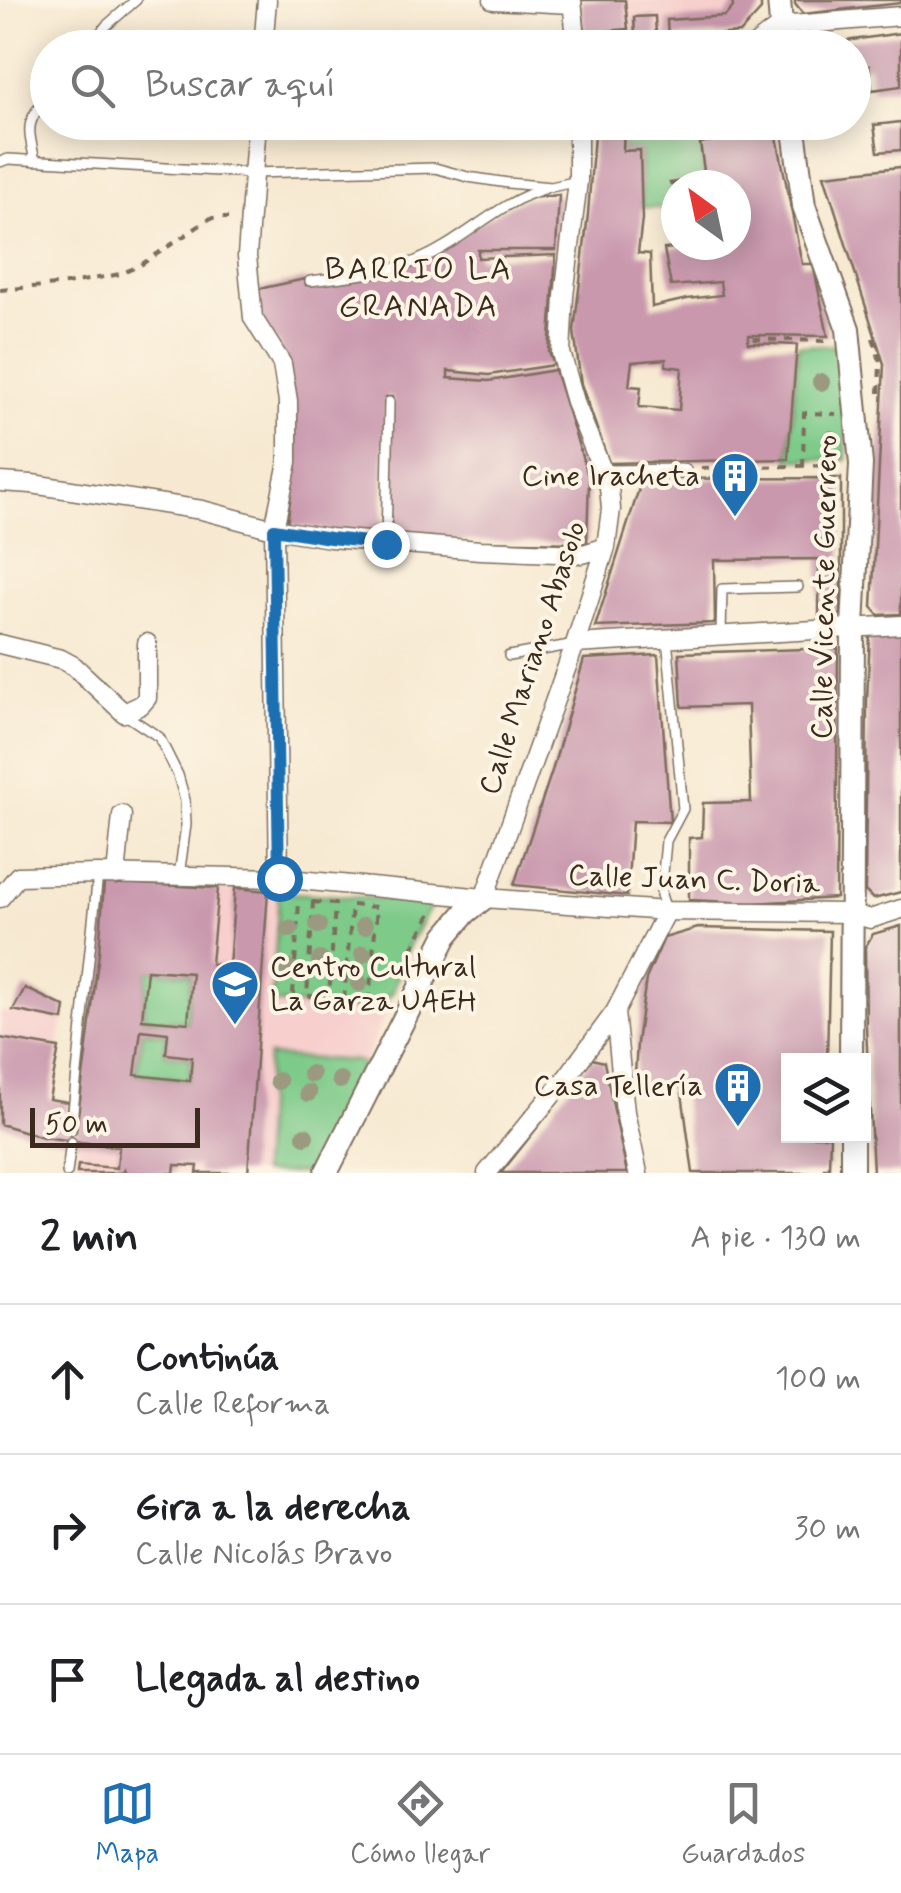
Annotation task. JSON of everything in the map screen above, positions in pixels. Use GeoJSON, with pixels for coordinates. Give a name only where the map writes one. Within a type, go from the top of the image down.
{"type":"FeatureCollection","features":[{"type":"Feature","properties":{"kind":"street"},"geometry":{"type":"LineString","coordinates":[[264,30],[267,0]]}},
{"type":"Feature","properties":{"kind":"street"},"geometry":{"type":"LineString","coordinates":[[493,0],[572,2],[575,30]]}},
{"type":"Feature","properties":{"kind":"street"},"geometry":{"type":"LineString","coordinates":[[779,0],[781,30]]}},
{"type":"Feature","properties":{"kind":"street"},"geometry":{"type":"LineString","coordinates":[[822,30],[901,16]]}},
{"type":"Feature","properties":{"kind":"street"},"geometry":{"type":"LineString","coordinates":[[255,140],[247,256],[253,318],[282,364],[288,400],[288,462],[274,529],[279,878]]}},
{"type":"Feature","properties":{"kind":"street","name":"Calle Mariano Abasolo"},"geometry":{"type":"LineString","coordinates":[[326,1173],[446,936],[484,898],[606,546],[612,509],[609,486],[576,404],[561,353],[578,181],[578,140]]}},
{"type":"Feature","properties":{"kind":"street","name":"Calle Vicente Guerrero"},"geometry":{"type":"LineString","coordinates":[[795,140],[804,206],[848,329],[861,464],[853,627],[852,1053]]}},
{"type":"Feature","properties":{"kind":"street"},"geometry":{"type":"LineString","coordinates":[[0,482],[202,510],[274,529],[386,544],[583,554],[606,546]]}},
{"type":"Feature","properties":{"kind":"street"},"geometry":{"type":"LineString","coordinates":[[575,644],[901,625]]}},
{"type":"Feature","properties":{"kind":"street"},"geometry":{"type":"LineString","coordinates":[[0,644],[74,666],[124,713],[147,698],[148,643]]}},
{"type":"Feature","properties":{"kind":"street"},"geometry":{"type":"LineString","coordinates":[[107,875],[122,816]]}},
{"type":"Feature","properties":{"kind":"street","name":"Calle Juan C. Doria"},"geometry":{"type":"LineString","coordinates":[[0,898],[18,876],[107,875],[279,878],[667,911],[850,913],[870,919],[901,910]]}},
{"type":"Feature","properties":{"kind":"street"},"geometry":{"type":"LineString","coordinates":[[486,1173],[567,1077],[615,1012],[667,911]]}},
{"type":"Feature","properties":{"kind":"street"},"geometry":{"type":"LineString","coordinates":[[615,1012],[624,1112],[638,1173]]}},
{"type":"Feature","properties":{"kind":"street"},"geometry":{"type":"LineString","coordinates":[[852,1143],[852,1173]]}},
{"type":"Feature","properties":{"kind":"lane"},"geometry":{"type":"LineString","coordinates":[[103,30],[136,0]]}},
{"type":"Feature","properties":{"kind":"lane"},"geometry":{"type":"LineString","coordinates":[[30,140],[34,161]]}},
{"type":"Feature","properties":{"kind":"lane"},"geometry":{"type":"LineString","coordinates":[[0,162],[252,173],[435,168],[468,177],[551,186]]}},
{"type":"Feature","properties":{"kind":"lane"},"geometry":{"type":"LineString","coordinates":[[310,281],[390,269],[418,260],[524,195],[578,181]]}},
{"type":"Feature","properties":{"kind":"lane"},"geometry":{"type":"LineString","coordinates":[[386,544],[389,402]]}},
{"type":"Feature","properties":{"kind":"lane"},"geometry":{"type":"LineString","coordinates":[[602,467],[686,469]]}},
{"type":"Feature","properties":{"kind":"lane"},"geometry":{"type":"LineString","coordinates":[[720,635],[722,589],[798,587]]}},
{"type":"Feature","properties":{"kind":"lane"},"geometry":{"type":"LineString","coordinates":[[667,638],[683,808],[666,841],[661,894],[667,911]]}},
{"type":"Feature","properties":{"kind":"lane"},"geometry":{"type":"LineString","coordinates":[[509,656],[575,644]]}},
{"type":"Feature","properties":{"kind":"lane"},"geometry":{"type":"LineString","coordinates":[[124,713],[160,737],[178,775],[186,825],[179,876]]}},
{"type":"Feature","properties":{"kind":"lane"},"geometry":{"type":"LineString","coordinates":[[72,1130],[107,875]]}},
{"type":"Feature","properties":{"kind":"lane"},"geometry":{"type":"LineString","coordinates":[[67,1173],[70,1142]]}},
{"type":"Feature","properties":{"kind":"path"},"geometry":{"type":"LineString","coordinates":[[0,290],[120,274],[162,252],[211,218],[249,216]]}},
{"type":"Feature","properties":{"kind":"path"},"geometry":{"type":"LineString","coordinates":[[753,340],[838,342],[848,329]]}},
{"type":"Feature","properties":{"kind":"path"},"geometry":{"type":"LineString","coordinates":[[686,469],[861,464]]}},
{"type":"Feature","properties":{"kind":"path"},"geometry":{"type":"LineString","coordinates":[[294,994],[299,902]]}},
{"type":"Feature","properties":{"kind":"path"},"geometry":{"type":"LineString","coordinates":[[313,902],[335,904],[328,997],[306,996],[313,902]]}},
{"type":"Feature","properties":{"kind":"path"},"geometry":{"type":"LineString","coordinates":[[352,905],[377,906],[370,1001],[344,999],[352,905]]}},
{"type":"Feature","properties":{"kind":"shaded area"},"geometry":{"type":"Polygon","coordinates":[[[579,0],[761,0],[761,10],[743,30],[582,30],[579,0]]]}},
{"type":"Feature","properties":{"kind":"shaded area","name":"Centro Cultural La Garza UAEH"},"geometry":{"type":"Polygon","coordinates":[[[104,882],[433,902],[409,945],[362,1071],[312,1173],[77,1173],[79,1144],[0,1124],[0,1011],[10,1014],[25,988],[65,1007],[50,1099],[68,1102],[65,1129],[76,1131],[104,882]]]}},
{"type":"Feature","properties":{"kind":"green space"},"geometry":{"type":"Polygon","coordinates":[[[623,140],[714,140],[700,143],[704,170],[661,170],[661,208],[642,207],[640,151],[623,151],[623,140]]]}},
{"type":"Feature","properties":{"kind":"green space"},"geometry":{"type":"Polygon","coordinates":[[[798,345],[840,346],[847,405],[846,460],[789,459],[798,345]]]}},
{"type":"Feature","properties":{"kind":"green space"},"geometry":{"type":"Polygon","coordinates":[[[279,892],[433,902],[409,945],[393,992],[368,1010],[272,1003],[279,892]]]}},
{"type":"Feature","properties":{"kind":"green space"},"geometry":{"type":"Polygon","coordinates":[[[147,970],[191,974],[187,1022],[143,1018],[147,970]]]}},
{"type":"Feature","properties":{"kind":"green space"},"geometry":{"type":"Polygon","coordinates":[[[142,1031],[167,1034],[165,1054],[191,1058],[189,1080],[136,1074],[142,1031]]]}},
{"type":"Feature","properties":{"kind":"green space"},"geometry":{"type":"Polygon","coordinates":[[[268,1056],[363,1064],[312,1173],[261,1173],[268,1056]]]}},
{"type":"Feature","properties":{"kind":"building"},"geometry":{"type":"Polygon","coordinates":[[[581,0],[625,0],[628,29],[585,30],[581,0]]]}},
{"type":"Feature","properties":{"kind":"building"},"geometry":{"type":"Polygon","coordinates":[[[732,0],[761,0],[761,10],[743,30],[668,30],[667,20],[725,16],[733,7],[732,0]]]}},
{"type":"Feature","properties":{"kind":"building"},"geometry":{"type":"Polygon","coordinates":[[[795,0],[901,0],[901,3],[803,14],[795,0]]]}},
{"type":"Feature","properties":{"kind":"building"},"geometry":{"type":"Polygon","coordinates":[[[655,16],[656,30],[635,30],[634,17],[655,16]]]}},
{"type":"Feature","properties":{"kind":"building"},"geometry":{"type":"Polygon","coordinates":[[[901,33],[901,86],[872,90],[871,37],[901,33]]]}},
{"type":"Feature","properties":{"kind":"building"},"geometry":{"type":"Polygon","coordinates":[[[901,122],[901,150],[878,152],[874,125],[901,122]]]}},
{"type":"Feature","properties":{"kind":"building"},"geometry":{"type":"Polygon","coordinates":[[[594,140],[623,140],[623,151],[640,150],[642,219],[638,253],[650,254],[652,307],[722,295],[720,282],[671,286],[666,260],[751,260],[751,170],[704,170],[700,143],[778,140],[802,264],[813,264],[828,336],[749,335],[748,343],[797,345],[788,459],[609,463],[581,384],[574,331],[594,140]],[[666,359],[632,362],[629,386],[641,387],[639,407],[679,410],[682,368],[666,366],[666,359]]]}},
{"type":"Feature","properties":{"kind":"building"},"geometry":{"type":"Polygon","coordinates":[[[901,167],[901,614],[879,615],[872,607],[884,364],[824,175],[901,167]]]}},
{"type":"Feature","properties":{"kind":"building"},"geometry":{"type":"Polygon","coordinates":[[[559,195],[556,250],[478,250],[478,258],[556,255],[549,352],[554,365],[489,375],[448,371],[448,378],[489,381],[555,370],[589,479],[587,543],[389,540],[392,397],[386,397],[382,539],[287,525],[295,460],[279,343],[268,341],[254,290],[305,279],[306,285],[391,272],[522,199],[559,195]]]}},
{"type":"Feature","properties":{"kind":"building","name":"Cine Iracheta"},"geometry":{"type":"Polygon","coordinates":[[[841,478],[841,615],[819,616],[819,559],[714,560],[715,623],[595,627],[642,479],[841,478]]]}},
{"type":"Feature","properties":{"kind":"building"},"geometry":{"type":"Polygon","coordinates":[[[901,632],[901,892],[873,899],[865,891],[870,633],[901,632]]]}},
{"type":"Feature","properties":{"kind":"building"},"geometry":{"type":"Polygon","coordinates":[[[838,648],[836,898],[752,903],[689,900],[689,838],[702,837],[703,803],[751,802],[748,705],[682,707],[679,653],[838,648]]]}},
{"type":"Feature","properties":{"kind":"building"},"geometry":{"type":"Polygon","coordinates":[[[658,655],[670,822],[632,821],[627,896],[514,885],[584,659],[658,655]]]}},
{"type":"Feature","properties":{"kind":"building"},"geometry":{"type":"Polygon","coordinates":[[[104,882],[218,888],[211,964],[229,966],[235,888],[268,891],[248,1173],[197,1173],[198,1166],[175,1165],[174,1173],[125,1173],[124,1168],[123,1173],[77,1173],[78,1165],[117,1168],[119,1147],[43,1137],[0,1124],[0,1038],[59,1048],[49,1099],[68,1102],[65,1129],[76,1131],[104,882]],[[147,970],[142,1019],[188,1023],[192,973],[147,970]],[[141,1030],[135,1075],[190,1081],[192,1057],[166,1054],[168,1033],[141,1030]]]}},
{"type":"Feature","properties":{"kind":"building"},"geometry":{"type":"Polygon","coordinates":[[[901,926],[901,1173],[873,1173],[865,947],[873,934],[901,926]]]}},
{"type":"Feature","properties":{"kind":"building"},"geometry":{"type":"Polygon","coordinates":[[[698,928],[830,931],[827,1053],[781,1053],[781,1143],[830,1143],[829,1168],[824,1168],[824,1173],[693,1173],[681,1086],[634,1090],[646,979],[664,938],[698,928]]]}},
{"type":"Feature","properties":{"kind":"building"},"geometry":{"type":"Polygon","coordinates":[[[25,988],[65,1007],[63,1020],[13,1010],[25,988]]]}},
{"type":"Feature","properties":{"kind":"building"},"geometry":{"type":"Polygon","coordinates":[[[592,1059],[604,1062],[627,1173],[501,1173],[592,1059]]]}},
{"type":"Feature","properties":{"kind":"place","name":"Cine Iracheta"},"geometry":{"type":"Point","coordinates":[735,518]}},
{"type":"Feature","properties":{"kind":"place","name":"Centro Cultural La Garza UAEH"},"geometry":{"type":"Point","coordinates":[235,1026]}},
{"type":"Feature","properties":{"kind":"place","name":"Casa Tellería"},"geometry":{"type":"Point","coordinates":[738,1128]}},
{"type":"Feature","properties":{"kind":"district","name":"BARRIO LA GRANADA"},"geometry":{"type":"Point","coordinates":[419,288]}},
{"type":"Feature","properties":{"kind":"route"},"geometry":{"type":"LineString","coordinates":[[279,878],[274,529],[386,544]]}}]}
